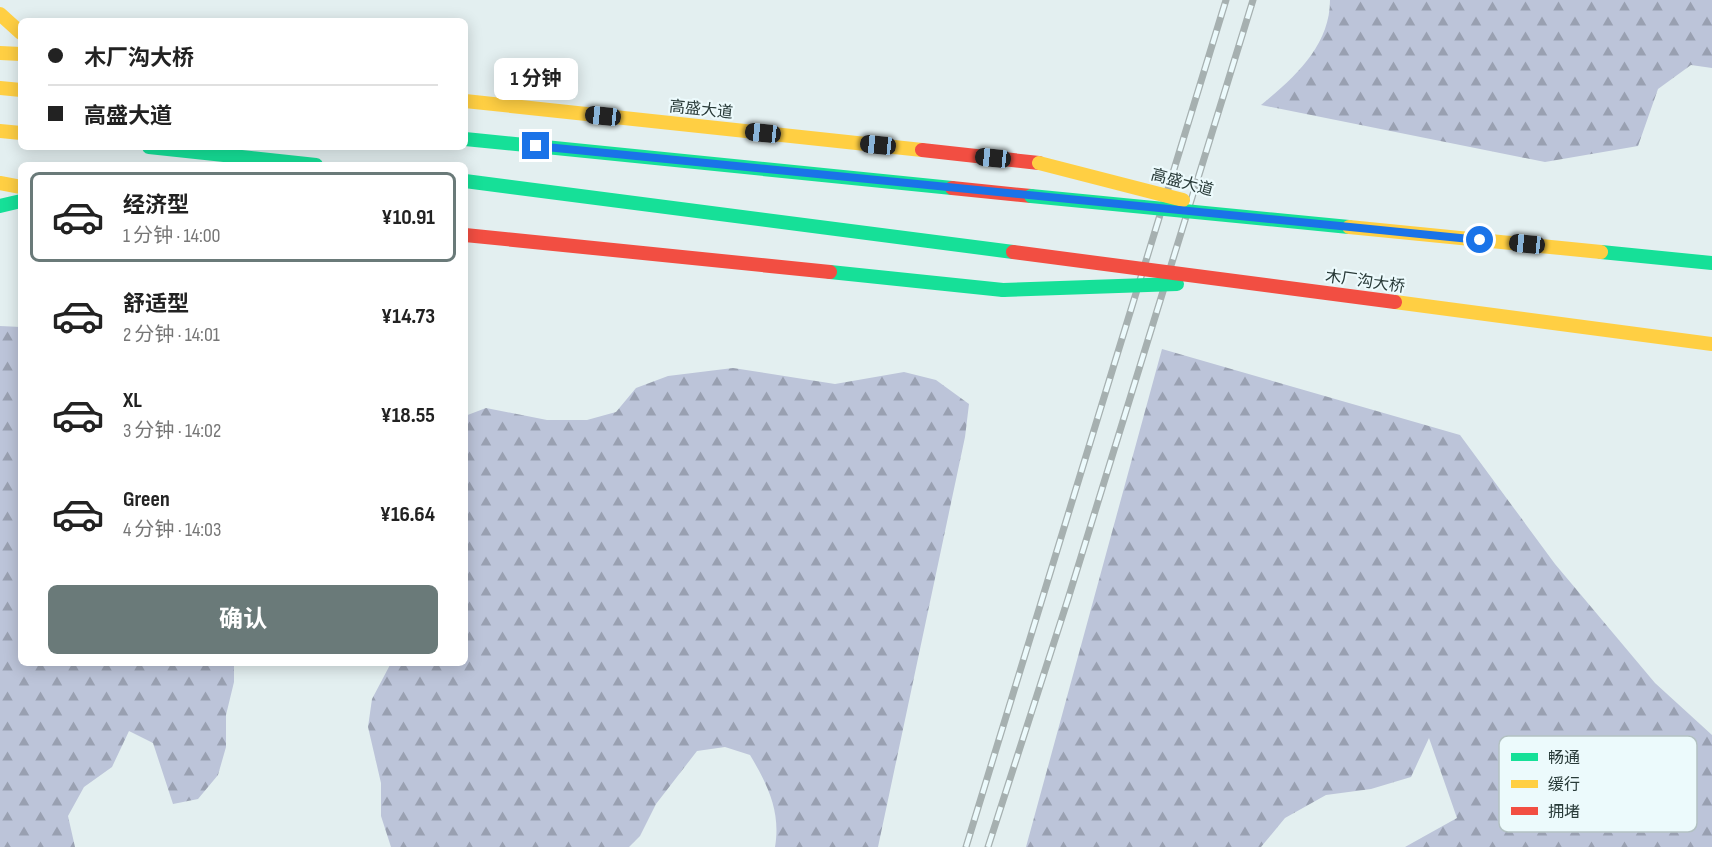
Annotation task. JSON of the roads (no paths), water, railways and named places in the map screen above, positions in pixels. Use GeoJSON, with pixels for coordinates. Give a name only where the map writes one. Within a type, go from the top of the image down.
{"type":"FeatureCollection","features":[{"type":"Feature","properties":{"kind":"main road"},"geometry":{"type":"LineString","coordinates":[[0,14],[18,30]]}},
{"type":"Feature","properties":{"kind":"main road"},"geometry":{"type":"LineString","coordinates":[[0,53],[18,54]]}},
{"type":"Feature","properties":{"kind":"main road"},"geometry":{"type":"LineString","coordinates":[[0,88],[18,90]]}},
{"type":"Feature","properties":{"kind":"main road","name":"高盛大道"},"geometry":{"type":"LineString","coordinates":[[468,101],[1039,163],[1249,218]]}},
{"type":"Feature","properties":{"kind":"main road"},"geometry":{"type":"LineString","coordinates":[[0,131],[18,133]]}},
{"type":"Feature","properties":{"kind":"main road"},"geometry":{"type":"LineString","coordinates":[[468,139],[1712,263]]}},
{"type":"Feature","properties":{"kind":"main road"},"geometry":{"type":"LineString","coordinates":[[177,150],[288,162]]}},
{"type":"Feature","properties":{"kind":"main road","name":"木厂沟大桥"},"geometry":{"type":"LineString","coordinates":[[468,181],[1712,344]]}},
{"type":"Feature","properties":{"kind":"main road"},"geometry":{"type":"LineString","coordinates":[[0,183],[18,186]]}},
{"type":"Feature","properties":{"kind":"main road"},"geometry":{"type":"LineString","coordinates":[[0,206],[18,202]]}},
{"type":"Feature","properties":{"kind":"main road"},"geometry":{"type":"LineString","coordinates":[[468,235],[1003,290],[1240,282]]}},
{"type":"Feature","properties":{"kind":"railway"},"geometry":{"type":"LineString","coordinates":[[966,847],[1226,0]]}},
{"type":"Feature","properties":{"kind":"railway"},"geometry":{"type":"LineString","coordinates":[[988,847],[1068,599],[1253,0]]}}]}
